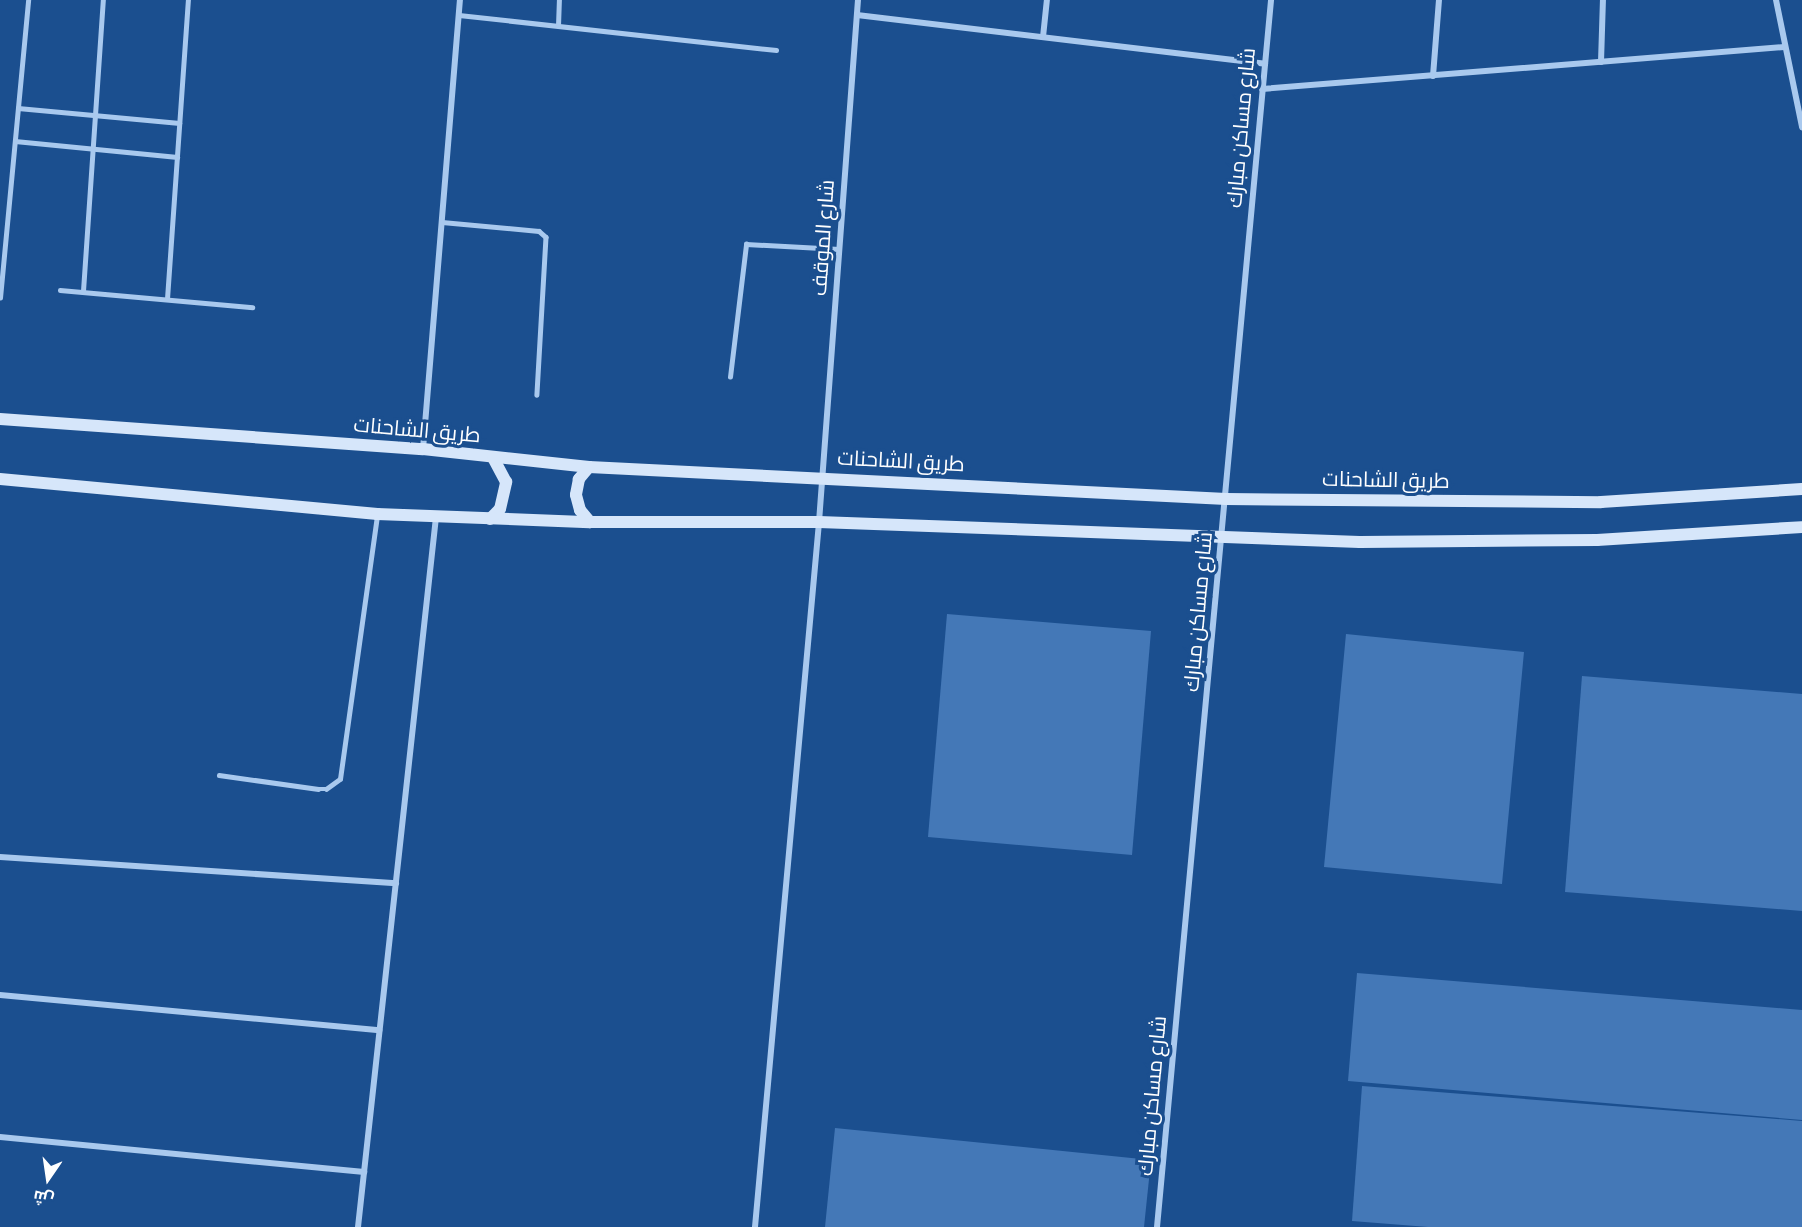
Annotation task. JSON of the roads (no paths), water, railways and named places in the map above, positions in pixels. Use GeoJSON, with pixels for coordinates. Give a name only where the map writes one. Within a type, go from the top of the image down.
{"type":"FeatureCollection","features":[{"type":"Feature","properties":{"kind":"main road","name":"طريق الشاحنات"},"geometry":{"type":"LineString","coordinates":[[0,419],[423,450],[589,467],[1226,499],[1601,502],[1802,489]]}},
{"type":"Feature","properties":{"kind":"main road"},"geometry":{"type":"LineString","coordinates":[[490,519],[500,509],[506,482],[493,458]]}},
{"type":"Feature","properties":{"kind":"main road"},"geometry":{"type":"LineString","coordinates":[[589,467],[579,479],[576,495],[580,510],[590,522]]}},
{"type":"Feature","properties":{"kind":"main road"},"geometry":{"type":"LineString","coordinates":[[0,479],[377,514],[590,522],[819,522],[1360,542],[1496,543],[1802,527]]}},
{"type":"Feature","properties":{"kind":"street"},"geometry":{"type":"LineString","coordinates":[[423,450],[460,0]]}},
{"type":"Feature","properties":{"kind":"street","name":"شارع الموقف"},"geometry":{"type":"LineString","coordinates":[[755,1227],[823,477],[858,0]]}},
{"type":"Feature","properties":{"kind":"street"},"geometry":{"type":"LineString","coordinates":[[1043,37],[1047,0]]}},
{"type":"Feature","properties":{"kind":"street","name":"شارع مساكن مبارك"},"geometry":{"type":"LineString","coordinates":[[1157,1227],[1271,0]]}},
{"type":"Feature","properties":{"kind":"street"},"geometry":{"type":"LineString","coordinates":[[1433,76],[1439,0]]}},
{"type":"Feature","properties":{"kind":"street"},"geometry":{"type":"LineString","coordinates":[[1601,62],[1603,0]]}},
{"type":"Feature","properties":{"kind":"street"},"geometry":{"type":"LineString","coordinates":[[1776,0],[1784,48],[1802,125]]}},
{"type":"Feature","properties":{"kind":"street"},"geometry":{"type":"LineString","coordinates":[[857,15],[1265,64]]}},
{"type":"Feature","properties":{"kind":"street"},"geometry":{"type":"LineString","coordinates":[[1262,89],[1784,48]]}},
{"type":"Feature","properties":{"kind":"street"},"geometry":{"type":"LineString","coordinates":[[358,1227],[436,517]]}},
{"type":"Feature","properties":{"kind":"street"},"geometry":{"type":"LineString","coordinates":[[0,857],[396,883]]}},
{"type":"Feature","properties":{"kind":"street"},"geometry":{"type":"LineString","coordinates":[[0,995],[379,1030]]}},
{"type":"Feature","properties":{"kind":"street"},"geometry":{"type":"LineString","coordinates":[[0,1137],[364,1172]]}},
{"type":"Feature","properties":{"kind":"lane"},"geometry":{"type":"LineString","coordinates":[[0,298],[28,0]]}},
{"type":"Feature","properties":{"kind":"lane"},"geometry":{"type":"LineString","coordinates":[[82,291],[103,0]]}},
{"type":"Feature","properties":{"kind":"lane"},"geometry":{"type":"LineString","coordinates":[[166,299],[188,0]]}},
{"type":"Feature","properties":{"kind":"lane"},"geometry":{"type":"LineString","coordinates":[[558,26],[559,0]]}},
{"type":"Feature","properties":{"kind":"lane"},"geometry":{"type":"LineString","coordinates":[[459,15],[776,50]]}},
{"type":"Feature","properties":{"kind":"lane"},"geometry":{"type":"LineString","coordinates":[[18,108],[179,123]]}},
{"type":"Feature","properties":{"kind":"lane"},"geometry":{"type":"LineString","coordinates":[[15,141],[177,157]]}},
{"type":"Feature","properties":{"kind":"lane"},"geometry":{"type":"LineString","coordinates":[[442,222],[538,231],[546,237],[537,395]]}},
{"type":"Feature","properties":{"kind":"lane"},"geometry":{"type":"LineString","coordinates":[[730,377],[746,244],[839,249]]}},
{"type":"Feature","properties":{"kind":"lane"},"geometry":{"type":"LineString","coordinates":[[60,290],[252,307]]}},
{"type":"Feature","properties":{"kind":"lane"},"geometry":{"type":"LineString","coordinates":[[219,775],[318,789],[326,789],[340,779],[377,514]]}}]}
